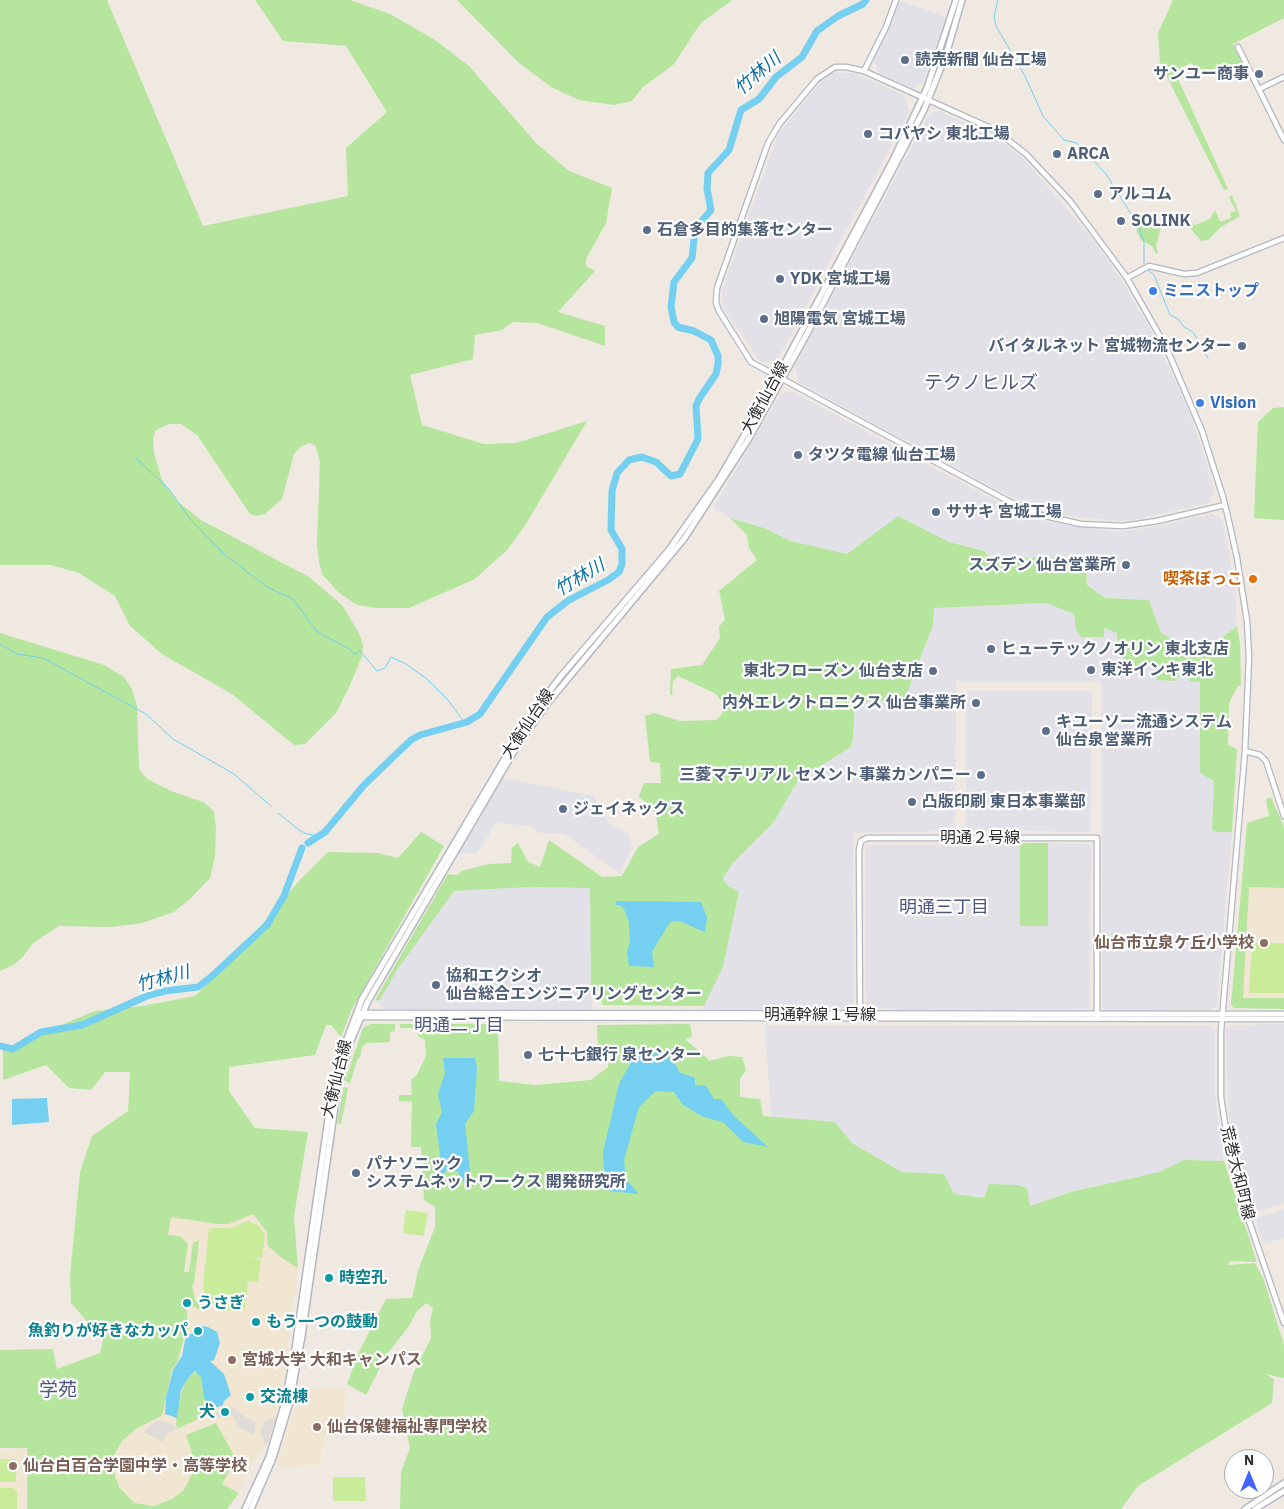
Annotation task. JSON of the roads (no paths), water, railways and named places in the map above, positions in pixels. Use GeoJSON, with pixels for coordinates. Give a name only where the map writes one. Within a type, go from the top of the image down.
{"type":"FeatureCollection","features":[{"type":"Feature","properties":{"kind":"main road","name":"大衡仙台線"},"geometry":{"type":"LineString","coordinates":[[925,99],[941,53],[956,0]]}},
{"type":"Feature","properties":{"kind":"main road","name":"大衡仙台線"},"geometry":{"type":"LineString","coordinates":[[250,1509],[273,1458],[290,1402],[302,1336],[336,1093],[350,1043],[362,1016],[389,961],[516,748],[547,704],[684,539],[725,479],[898,162],[946,55],[962,0]]}},
{"type":"Feature","properties":{"kind":"main road","name":"大衡仙台線"},"geometry":{"type":"LineString","coordinates":[[245,1509],[269,1456],[284,1405],[295,1349],[332,1091],[355,1014],[381,965],[527,721],[562,676],[679,536],[718,479],[779,378]]}},
{"type":"Feature","properties":{"kind":"main road"},"geometry":{"type":"LineString","coordinates":[[1245,1509],[1284,1482]]}},
{"type":"Feature","properties":{"kind":"main road"},"geometry":{"type":"LineString","coordinates":[[1255,1509],[1284,1491]]}},
{"type":"Feature","properties":{"kind":"street"},"geometry":{"type":"LineString","coordinates":[[864,71],[886,27],[896,0]]}},
{"type":"Feature","properties":{"kind":"street"},"geometry":{"type":"LineString","coordinates":[[1238,47],[1284,140]]}},
{"type":"Feature","properties":{"kind":"street","name":"荒巻大和町線"},"geometry":{"type":"LineString","coordinates":[[1225,505],[1157,521],[1123,526],[1081,524],[1041,515],[1008,501],[751,362],[719,311],[716,295],[719,281],[768,144],[780,123],[824,72],[842,66],[864,71],[995,130],[1026,154],[1070,201],[1126,278],[1184,384],[1208,448],[1225,505],[1241,576],[1249,656],[1246,751],[1223,1017],[1221,1097],[1230,1157],[1246,1212],[1284,1323]]}},
{"type":"Feature","properties":{"kind":"street"},"geometry":{"type":"LineString","coordinates":[[1259,89],[1284,77]]}},
{"type":"Feature","properties":{"kind":"street"},"geometry":{"type":"LineString","coordinates":[[1126,278],[1149,266],[1184,274],[1198,273],[1284,238]]}},
{"type":"Feature","properties":{"kind":"street"},"geometry":{"type":"LineString","coordinates":[[1246,751],[1260,755],[1266,761],[1284,816]]}},
{"type":"Feature","properties":{"kind":"street","name":"明通２号線"},"geometry":{"type":"LineString","coordinates":[[860,1017],[859,850],[863,839],[1097,838],[1096,1017]]}},
{"type":"Feature","properties":{"kind":"street","name":"明通幹線１号線"},"geometry":{"type":"LineString","coordinates":[[355,1014],[362,1016],[1223,1017]]}},
{"type":"Feature","properties":{"kind":"street"},"geometry":{"type":"LineString","coordinates":[[1223,1017],[1284,1014]]}},
{"type":"Feature","properties":{"kind":"street"},"geometry":{"type":"LineString","coordinates":[[1223,1017],[1284,1019]]}},
{"type":"Feature","properties":{"kind":"water"},"geometry":{"type":"Polygon","coordinates":[[[616,901],[701,902],[707,917],[705,932],[679,921],[670,922],[652,952],[654,967],[629,966],[627,951],[630,943],[629,922],[624,909],[620,905],[616,905],[616,901]]]}},
{"type":"Feature","properties":{"kind":"water"},"geometry":{"type":"Polygon","coordinates":[[[664,1052],[675,1063],[679,1072],[695,1078],[695,1085],[706,1086],[714,1099],[721,1099],[733,1115],[768,1147],[743,1142],[723,1122],[703,1117],[682,1104],[674,1092],[656,1091],[639,1107],[624,1160],[626,1179],[639,1194],[610,1191],[604,1169],[603,1152],[619,1084],[635,1055],[664,1052]]]}},
{"type":"Feature","properties":{"kind":"water"},"geometry":{"type":"Polygon","coordinates":[[[443,1058],[475,1058],[477,1069],[474,1111],[465,1124],[471,1181],[466,1185],[458,1172],[449,1168],[438,1180],[440,1154],[436,1124],[442,1112],[438,1094],[445,1073],[443,1058]]]}},
{"type":"Feature","properties":{"kind":"water"},"geometry":{"type":"Polygon","coordinates":[[[47,1098],[49,1122],[12,1125],[12,1099],[47,1098]]]}},
{"type":"Feature","properties":{"kind":"water"},"geometry":{"type":"Polygon","coordinates":[[[197,1325],[208,1327],[217,1332],[220,1343],[214,1360],[210,1361],[224,1374],[231,1395],[224,1401],[223,1405],[210,1410],[204,1398],[201,1377],[195,1371],[181,1390],[177,1418],[165,1414],[166,1397],[173,1370],[182,1356],[186,1335],[195,1333],[197,1325]]]}},
{"type":"Feature","properties":{"kind":"waterway","name":"竹林川"},"geometry":{"type":"LineString","coordinates":[[308,843],[325,832],[364,785],[411,740],[420,735],[467,722],[480,714],[547,617],[569,600],[608,580],[619,572],[622,564],[622,549],[611,530],[612,491],[617,473],[629,460],[642,457],[656,462],[671,476],[680,474],[698,439],[696,406],[716,374],[718,356],[711,340],[694,331],[678,327],[674,322],[671,307],[674,282],[692,258],[695,229],[711,210],[707,189],[708,173],[729,150],[741,110],[759,99],[776,77],[802,57],[817,31],[838,16],[863,4],[866,0]]}},
{"type":"Feature","properties":{"kind":"waterway"},"geometry":{"type":"LineString","coordinates":[[998,0],[994,16],[996,26],[1025,76],[1043,116],[1064,140],[1077,143],[1106,174],[1138,225],[1144,242],[1144,264]]}},
{"type":"Feature","properties":{"kind":"waterway"},"geometry":{"type":"LineString","coordinates":[[1148,270],[1154,275],[1170,315],[1178,319],[1184,327],[1193,332],[1208,358]]}},
{"type":"Feature","properties":{"kind":"waterway"},"geometry":{"type":"LineString","coordinates":[[136,458],[169,489],[190,519],[225,555],[267,587],[293,599],[317,632],[350,649],[354,654],[360,651],[377,671],[385,668],[391,657],[406,664],[427,679],[448,700],[464,722]]}},
{"type":"Feature","properties":{"kind":"waterway"},"geometry":{"type":"LineString","coordinates":[[0,644],[17,654],[43,658],[146,714],[173,739],[234,774],[272,807]]}},
{"type":"Feature","properties":{"kind":"waterway"},"geometry":{"type":"LineString","coordinates":[[278,813],[299,830],[307,834],[319,836]]}},
{"type":"Feature","properties":{"kind":"waterway","name":"竹林川"},"geometry":{"type":"LineString","coordinates":[[0,1046],[13,1049],[41,1032],[82,1025],[147,996],[165,991],[198,987],[267,925],[284,896],[302,848]]}},
{"type":"Feature","properties":{"kind":"place","name":"読売新聞 仙台工場"},"geometry":{"type":"Point","coordinates":[905,60]}},
{"type":"Feature","properties":{"kind":"place","name":"サンユー商事"},"geometry":{"type":"Point","coordinates":[1259,74]}},
{"type":"Feature","properties":{"kind":"place","name":"コバヤシ 東北工場"},"geometry":{"type":"Point","coordinates":[868,134]}},
{"type":"Feature","properties":{"kind":"place","name":"ARCA"},"geometry":{"type":"Point","coordinates":[1057,154]}},
{"type":"Feature","properties":{"kind":"place","name":"アルコム"},"geometry":{"type":"Point","coordinates":[1098,194]}},
{"type":"Feature","properties":{"kind":"place","name":"SOLINK"},"geometry":{"type":"Point","coordinates":[1121,221]}},
{"type":"Feature","properties":{"kind":"place","name":"石倉多目的集落センター"},"geometry":{"type":"Point","coordinates":[647,230]}},
{"type":"Feature","properties":{"kind":"place","name":"YDK 宮城工場"},"geometry":{"type":"Point","coordinates":[780,279]}},
{"type":"Feature","properties":{"kind":"place","name":"ミニストップ"},"geometry":{"type":"Point","coordinates":[1153,291]}},
{"type":"Feature","properties":{"kind":"place","name":"旭陽電気 宮城工場"},"geometry":{"type":"Point","coordinates":[764,319]}},
{"type":"Feature","properties":{"kind":"place","name":"バイタルネット 宮城物流センター"},"geometry":{"type":"Point","coordinates":[1242,346]}},
{"type":"Feature","properties":{"kind":"place","name":"Vision"},"geometry":{"type":"Point","coordinates":[1200,403]}},
{"type":"Feature","properties":{"kind":"place","name":"タツタ電線 仙台工場"},"geometry":{"type":"Point","coordinates":[798,455]}},
{"type":"Feature","properties":{"kind":"place","name":"ササキ 宮城工場"},"geometry":{"type":"Point","coordinates":[936,512]}},
{"type":"Feature","properties":{"kind":"place","name":"スズデン 仙台営業所"},"geometry":{"type":"Point","coordinates":[1126,565]}},
{"type":"Feature","properties":{"kind":"place","name":"喫茶ぼっこ"},"geometry":{"type":"Point","coordinates":[1253,579]}},
{"type":"Feature","properties":{"kind":"place","name":"ヒューテックノオリン 東北支店"},"geometry":{"type":"Point","coordinates":[991,649]}},
{"type":"Feature","properties":{"kind":"place","name":"東洋インキ東北"},"geometry":{"type":"Point","coordinates":[1091,670]}},
{"type":"Feature","properties":{"kind":"place","name":"東北フローズン 仙台支店"},"geometry":{"type":"Point","coordinates":[933,671]}},
{"type":"Feature","properties":{"kind":"place","name":"内外エレクトロニクス 仙台事業所"},"geometry":{"type":"Point","coordinates":[976,703]}},
{"type":"Feature","properties":{"kind":"place","name":"キユーソー流通システム 仙台泉営業所"},"geometry":{"type":"Point","coordinates":[1046,731]}},
{"type":"Feature","properties":{"kind":"place","name":"三菱マテリアル セメント事業カンパニー"},"geometry":{"type":"Point","coordinates":[981,775]}},
{"type":"Feature","properties":{"kind":"place","name":"凸版印刷 東日本事業部"},"geometry":{"type":"Point","coordinates":[912,802]}},
{"type":"Feature","properties":{"kind":"place","name":"ジェイネックス"},"geometry":{"type":"Point","coordinates":[563,809]}},
{"type":"Feature","properties":{"kind":"place","name":"仙台市立泉ケ丘小学校"},"geometry":{"type":"Point","coordinates":[1264,943]}},
{"type":"Feature","properties":{"kind":"place","name":"協和エクシオ 仙台総合エンジニアリングセンター"},"geometry":{"type":"Point","coordinates":[436,985]}},
{"type":"Feature","properties":{"kind":"place","name":"七十七銀行 泉センター"},"geometry":{"type":"Point","coordinates":[528,1055]}},
{"type":"Feature","properties":{"kind":"place","name":"パナソニック システムネットワークス 開発研究所"},"geometry":{"type":"Point","coordinates":[356,1173]}},
{"type":"Feature","properties":{"kind":"place","name":"時空孔"},"geometry":{"type":"Point","coordinates":[329,1278]}},
{"type":"Feature","properties":{"kind":"place","name":"うさぎ"},"geometry":{"type":"Point","coordinates":[187,1303]}},
{"type":"Feature","properties":{"kind":"place","name":"もう一つの鼓動"},"geometry":{"type":"Point","coordinates":[256,1322]}},
{"type":"Feature","properties":{"kind":"place","name":"魚釣りが好きなカッパ"},"geometry":{"type":"Point","coordinates":[198,1331]}},
{"type":"Feature","properties":{"kind":"place","name":"宮城大学 大和キャンパス"},"geometry":{"type":"Point","coordinates":[232,1360]}},
{"type":"Feature","properties":{"kind":"place","name":"交流棟"},"geometry":{"type":"Point","coordinates":[250,1397]}},
{"type":"Feature","properties":{"kind":"place","name":"犬"},"geometry":{"type":"Point","coordinates":[225,1412]}},
{"type":"Feature","properties":{"kind":"place","name":"仙台保健福祉専門学校"},"geometry":{"type":"Point","coordinates":[317,1427]}},
{"type":"Feature","properties":{"kind":"place","name":"仙台白百合学園中学・高等学校"},"geometry":{"type":"Point","coordinates":[13,1466]}},
{"type":"Feature","properties":{"kind":"district","name":"テクノヒルズ"},"geometry":{"type":"Point","coordinates":[981,384]}},
{"type":"Feature","properties":{"kind":"district","name":"明通三丁目"},"geometry":{"type":"Point","coordinates":[944,908]}},
{"type":"Feature","properties":{"kind":"district","name":"明通二丁目"},"geometry":{"type":"Point","coordinates":[459,1026]}},
{"type":"Feature","properties":{"kind":"district","name":"学苑"},"geometry":{"type":"Point","coordinates":[58,1391]}}]}
